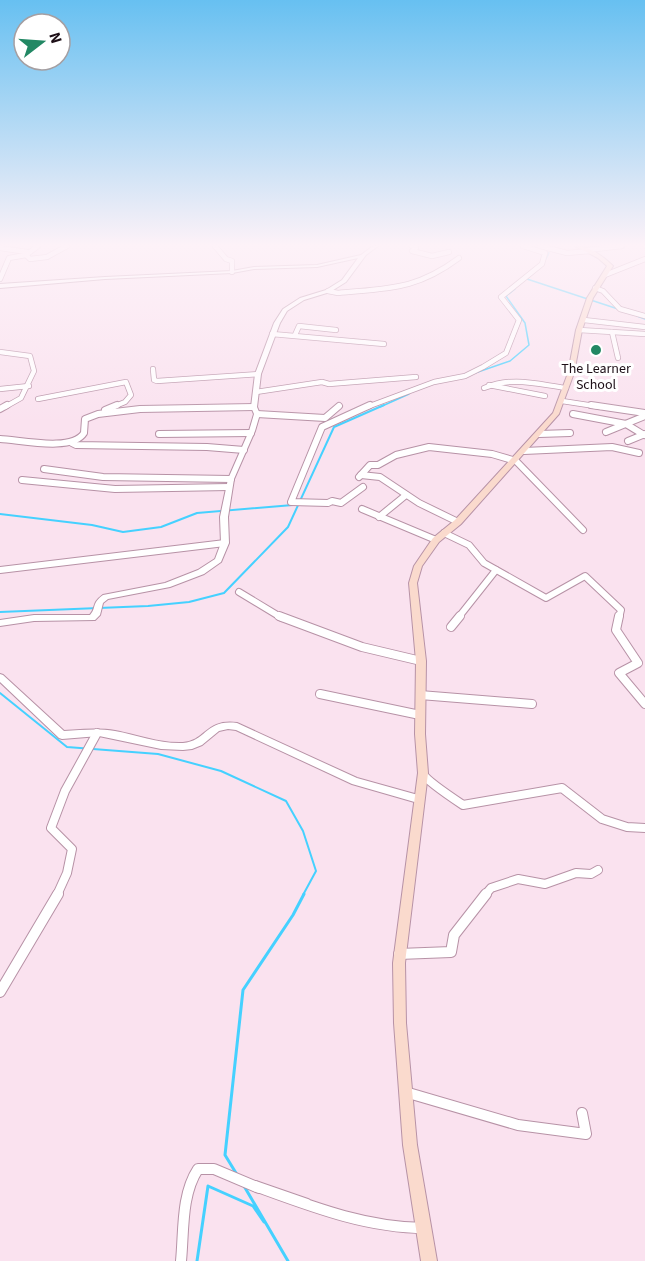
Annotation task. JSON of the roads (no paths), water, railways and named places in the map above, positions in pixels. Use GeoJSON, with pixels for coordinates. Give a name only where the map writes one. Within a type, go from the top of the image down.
{"type":"FeatureCollection","features":[{"type":"Feature","properties":{"kind":"main road"},"geometry":{"type":"LineString","coordinates":[[429,1261],[410,1145],[405,1092],[399,954],[423,773],[420,661],[413,583],[418,566],[436,540],[458,522],[516,461],[556,414],[571,373],[579,330],[588,305]]}},
{"type":"Feature","properties":{"kind":"street"},"geometry":{"type":"LineString","coordinates":[[0,624],[34,618],[92,618],[96,615],[99,602],[105,597],[167,585],[201,572],[218,560],[225,543],[225,511],[231,479],[251,433],[256,414],[254,407],[258,374],[272,334],[285,310],[293,305]]}},
{"type":"Feature","properties":{"kind":"street"},"geometry":{"type":"LineString","coordinates":[[363,487],[342,503],[332,501],[328,503],[291,502],[322,427],[380,400],[434,382],[465,376],[506,353],[519,320],[507,305]]}},
{"type":"Feature","properties":{"kind":"street"},"geometry":{"type":"LineString","coordinates":[[616,305],[620,309],[645,316]]}},
{"type":"Feature","properties":{"kind":"street"},"geometry":{"type":"LineString","coordinates":[[584,320],[645,327]]}},
{"type":"Feature","properties":{"kind":"street"},"geometry":{"type":"LineString","coordinates":[[295,335],[299,326],[336,330]]}},
{"type":"Feature","properties":{"kind":"street"},"geometry":{"type":"LineString","coordinates":[[579,330],[644,334],[645,342]]}},
{"type":"Feature","properties":{"kind":"street"},"geometry":{"type":"LineString","coordinates":[[612,332],[618,358]]}},
{"type":"Feature","properties":{"kind":"street"},"geometry":{"type":"LineString","coordinates":[[272,334],[384,344]]}},
{"type":"Feature","properties":{"kind":"street"},"geometry":{"type":"LineString","coordinates":[[0,352],[30,356],[34,371],[29,386],[19,400],[0,409]]}},
{"type":"Feature","properties":{"kind":"street"},"geometry":{"type":"LineString","coordinates":[[153,369],[154,380],[157,381],[258,374]]}},
{"type":"Feature","properties":{"kind":"street"},"geometry":{"type":"LineString","coordinates":[[256,392],[322,382],[329,384],[416,377]]}},
{"type":"Feature","properties":{"kind":"street"},"geometry":{"type":"LineString","coordinates":[[545,396],[487,386],[501,380],[517,378],[566,388]]}},
{"type":"Feature","properties":{"kind":"street"},"geometry":{"type":"LineString","coordinates":[[38,399],[126,382],[131,395],[129,399],[85,419],[86,428],[81,436],[72,442]]}},
{"type":"Feature","properties":{"kind":"street"},"geometry":{"type":"LineString","coordinates":[[0,389],[29,386]]}},
{"type":"Feature","properties":{"kind":"street"},"geometry":{"type":"LineString","coordinates":[[562,401],[645,415]]}},
{"type":"Feature","properties":{"kind":"street"},"geometry":{"type":"LineString","coordinates":[[256,414],[326,418],[339,406]]}},
{"type":"Feature","properties":{"kind":"street"},"geometry":{"type":"LineString","coordinates":[[96,414],[131,410],[254,407]]}},
{"type":"Feature","properties":{"kind":"street"},"geometry":{"type":"LineString","coordinates":[[573,414],[626,424],[644,434]]}},
{"type":"Feature","properties":{"kind":"street"},"geometry":{"type":"LineString","coordinates":[[606,432],[645,415]]}},
{"type":"Feature","properties":{"kind":"street"},"geometry":{"type":"LineString","coordinates":[[159,434],[251,433]]}},
{"type":"Feature","properties":{"kind":"street"},"geometry":{"type":"LineString","coordinates":[[538,434],[570,433]]}},
{"type":"Feature","properties":{"kind":"street"},"geometry":{"type":"LineString","coordinates":[[628,441],[644,434]]}},
{"type":"Feature","properties":{"kind":"street"},"geometry":{"type":"LineString","coordinates":[[0,439],[72,442],[76,445],[207,447],[244,450]]}},
{"type":"Feature","properties":{"kind":"street"},"geometry":{"type":"LineString","coordinates":[[458,522],[406,495],[398,487],[376,476],[366,473],[360,476],[370,465],[378,465],[396,454],[429,447],[492,454],[516,461],[583,531]]}},
{"type":"Feature","properties":{"kind":"street"},"geometry":{"type":"LineString","coordinates":[[524,451],[612,447],[639,453]]}},
{"type":"Feature","properties":{"kind":"street"},"geometry":{"type":"LineString","coordinates":[[44,469],[103,477],[231,479]]}},
{"type":"Feature","properties":{"kind":"street"},"geometry":{"type":"LineString","coordinates":[[22,480],[118,490],[229,487]]}},
{"type":"Feature","properties":{"kind":"street"},"geometry":{"type":"LineString","coordinates":[[379,517],[406,495]]}},
{"type":"Feature","properties":{"kind":"street"},"geometry":{"type":"LineString","coordinates":[[362,509],[436,540]]}},
{"type":"Feature","properties":{"kind":"street"},"geometry":{"type":"LineString","coordinates":[[444,533],[469,545],[484,562],[546,598],[585,576],[621,610],[616,630],[642,662],[619,673],[645,704]]}},
{"type":"Feature","properties":{"kind":"street"},"geometry":{"type":"LineString","coordinates":[[0,570],[225,543]]}},
{"type":"Feature","properties":{"kind":"street"},"geometry":{"type":"LineString","coordinates":[[451,627],[496,570]]}},
{"type":"Feature","properties":{"kind":"street"},"geometry":{"type":"LineString","coordinates":[[239,592],[284,619],[362,647],[420,661]]}},
{"type":"Feature","properties":{"kind":"street"},"geometry":{"type":"LineString","coordinates":[[0,676],[62,735],[97,733],[169,746],[192,745],[224,724],[237,727],[355,781],[418,799]]}},
{"type":"Feature","properties":{"kind":"street"},"geometry":{"type":"LineString","coordinates":[[320,694],[420,716]]}},
{"type":"Feature","properties":{"kind":"street"},"geometry":{"type":"LineString","coordinates":[[420,695],[532,704]]}},
{"type":"Feature","properties":{"kind":"street"},"geometry":{"type":"LineString","coordinates":[[0,992],[62,888],[71,864],[72,849],[51,828],[55,813],[97,733]]}},
{"type":"Feature","properties":{"kind":"street"},"geometry":{"type":"LineString","coordinates":[[423,773],[427,781],[436,783],[450,797],[463,805],[562,788],[569,790],[583,806],[602,819],[627,828],[645,828]]}},
{"type":"Feature","properties":{"kind":"street"},"geometry":{"type":"LineString","coordinates":[[399,954],[451,952],[454,935],[491,888],[518,879],[545,884],[576,873],[591,874],[598,870]]}},
{"type":"Feature","properties":{"kind":"street"},"geometry":{"type":"LineString","coordinates":[[405,1092],[518,1125],[586,1134],[582,1113]]}},
{"type":"Feature","properties":{"kind":"street"},"geometry":{"type":"LineString","coordinates":[[181,1261],[188,1191],[193,1175],[198,1169],[214,1170],[320,1209],[394,1228],[425,1228]]}},
{"type":"Feature","properties":{"kind":"waterway"},"geometry":{"type":"LineString","coordinates":[[475,373],[510,361],[529,345],[525,323],[512,305]]}},
{"type":"Feature","properties":{"kind":"waterway"},"geometry":{"type":"LineString","coordinates":[[605,305],[618,309]]}},
{"type":"Feature","properties":{"kind":"waterway"},"geometry":{"type":"LineString","coordinates":[[637,316],[645,319]]}},
{"type":"Feature","properties":{"kind":"waterway"},"geometry":{"type":"LineString","coordinates":[[380,407],[409,394]]}},
{"type":"Feature","properties":{"kind":"waterway"},"geometry":{"type":"LineString","coordinates":[[0,612],[148,606],[189,602],[224,593],[288,527],[334,427],[384,405]]}},
{"type":"Feature","properties":{"kind":"waterway"},"geometry":{"type":"LineString","coordinates":[[0,514],[92,525],[123,532],[161,527],[197,513],[293,505]]}},
{"type":"Feature","properties":{"kind":"waterway"},"geometry":{"type":"LineString","coordinates":[[0,693],[67,747],[158,754],[221,771],[286,801],[303,831],[316,871],[303,895]]}},
{"type":"Feature","properties":{"kind":"waterway"},"geometry":{"type":"LineString","coordinates":[[236,1173],[225,1155],[243,990],[293,915],[304,894]]}},
{"type":"Feature","properties":{"kind":"waterway"},"geometry":{"type":"LineString","coordinates":[[197,1261],[208,1186],[253,1206],[264,1222]]}},
{"type":"Feature","properties":{"kind":"waterway"},"geometry":{"type":"LineString","coordinates":[[244,1186],[288,1261]]}},
{"type":"Feature","properties":{"kind":"place","name":"The Learner School"},"geometry":{"type":"Point","coordinates":[596,350]}}]}
